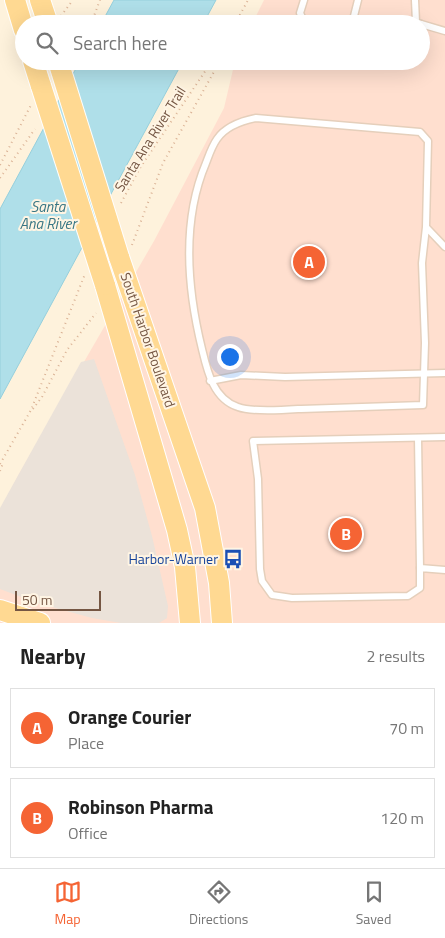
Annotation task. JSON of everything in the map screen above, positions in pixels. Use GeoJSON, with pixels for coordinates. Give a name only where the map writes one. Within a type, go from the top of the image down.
{"type":"FeatureCollection","features":[{"type":"Feature","properties":{"kind":"main road"},"geometry":{"type":"LineString","coordinates":[[14,0],[19,15]]}},
{"type":"Feature","properties":{"kind":"main road"},"geometry":{"type":"LineString","coordinates":[[40,0],[51,15]]}},
{"type":"Feature","properties":{"kind":"main road","name":"South Harbor Boulevard"},"geometry":{"type":"LineString","coordinates":[[36,70],[107,294],[177,530],[185,566],[190,623]]}},
{"type":"Feature","properties":{"kind":"main road","name":"South Harbor Boulevard"},"geometry":{"type":"LineString","coordinates":[[61,70],[120,259],[205,508],[220,583],[222,623]]}},
{"type":"Feature","properties":{"kind":"main road"},"geometry":{"type":"LineString","coordinates":[[0,610],[40,623]]}},
{"type":"Feature","properties":{"kind":"lane"},"geometry":{"type":"LineString","coordinates":[[301,15],[304,0]]}},
{"type":"Feature","properties":{"kind":"lane"},"geometry":{"type":"LineString","coordinates":[[354,15],[358,0]]}},
{"type":"Feature","properties":{"kind":"lane"},"geometry":{"type":"LineString","coordinates":[[415,0],[416,15]]}},
{"type":"Feature","properties":{"kind":"lane"},"geometry":{"type":"LineString","coordinates":[[430,27],[445,31]]}},
{"type":"Feature","properties":{"kind":"lane"},"geometry":{"type":"LineString","coordinates":[[256,118],[420,132],[428,141],[426,227],[422,263],[424,374],[423,405],[274,410],[238,407],[221,395],[210,381],[196,327],[188,268],[191,225],[197,184],[217,138],[237,122],[256,118]]}},
{"type":"Feature","properties":{"kind":"lane"},"geometry":{"type":"LineString","coordinates":[[426,227],[445,247]]}},
{"type":"Feature","properties":{"kind":"lane"},"geometry":{"type":"LineString","coordinates":[[210,381],[241,375],[285,377],[445,373]]}},
{"type":"Feature","properties":{"kind":"lane"},"geometry":{"type":"LineString","coordinates":[[418,438],[420,588],[408,596],[292,598],[272,595],[262,581],[260,569],[258,479],[253,441],[445,437]]}},
{"type":"Feature","properties":{"kind":"lane"},"geometry":{"type":"LineString","coordinates":[[420,568],[445,570]]}},
{"type":"Feature","properties":{"kind":"path"},"geometry":{"type":"LineString","coordinates":[[60,15],[73,0]]}},
{"type":"Feature","properties":{"kind":"path"},"geometry":{"type":"LineString","coordinates":[[94,15],[100,0]]}},
{"type":"Feature","properties":{"kind":"path"},"geometry":{"type":"LineString","coordinates":[[240,15],[248,0]]}},
{"type":"Feature","properties":{"kind":"path","name":"Santa Ana River Trail"},"geometry":{"type":"LineString","coordinates":[[121,203],[140,168],[206,70]]}},
{"type":"Feature","properties":{"kind":"path","name":"Santa Ana River Trail"},"geometry":{"type":"LineString","coordinates":[[120,259],[140,230],[153,186],[215,70]]}},
{"type":"Feature","properties":{"kind":"path"},"geometry":{"type":"LineString","coordinates":[[0,165],[41,86]]}},
{"type":"Feature","properties":{"kind":"path"},"geometry":{"type":"LineString","coordinates":[[0,178],[35,128]]}},
{"type":"Feature","properties":{"kind":"path"},"geometry":{"type":"LineString","coordinates":[[0,470],[31,410],[85,274]]}},
{"type":"Feature","properties":{"kind":"path"},"geometry":{"type":"LineString","coordinates":[[31,410],[42,397],[67,350],[97,311],[107,294]]}},
{"type":"Feature","properties":{"kind":"path"},"geometry":{"type":"LineString","coordinates":[[0,464],[4,460]]}},
{"type":"Feature","properties":{"kind":"shaded area"},"geometry":{"type":"Polygon","coordinates":[[[264,0],[445,0],[445,623],[0,623],[0,510],[154,241],[224,108],[233,70],[430,70],[430,15],[256,15],[264,0]]]}},
{"type":"Feature","properties":{"kind":"shaded area"},"geometry":{"type":"Polygon","coordinates":[[[94,359],[135,475],[152,536],[168,606],[167,618],[159,623],[121,623],[92,618],[37,603],[0,589],[0,508],[81,362],[94,359]]]}},
{"type":"Feature","properties":{"kind":"water"},"geometry":{"type":"Polygon","coordinates":[[[114,0],[216,0],[208,15],[106,15],[114,0]]]}},
{"type":"Feature","properties":{"kind":"water","name":"Santa Ana River"},"geometry":{"type":"Polygon","coordinates":[[[75,70],[178,70],[0,399],[0,209],[75,70]]]}},
{"type":"Feature","properties":{"kind":"place","name":"Orange Courier"},"geometry":{"type":"Point","coordinates":[309,262]}},
{"type":"Feature","properties":{"kind":"place","name":"Robinson Pharma"},"geometry":{"type":"Point","coordinates":[346,534]}},
{"type":"Feature","properties":{"kind":"place","name":"Harbor-Warner"},"geometry":{"type":"Point","coordinates":[233,559]}}]}
